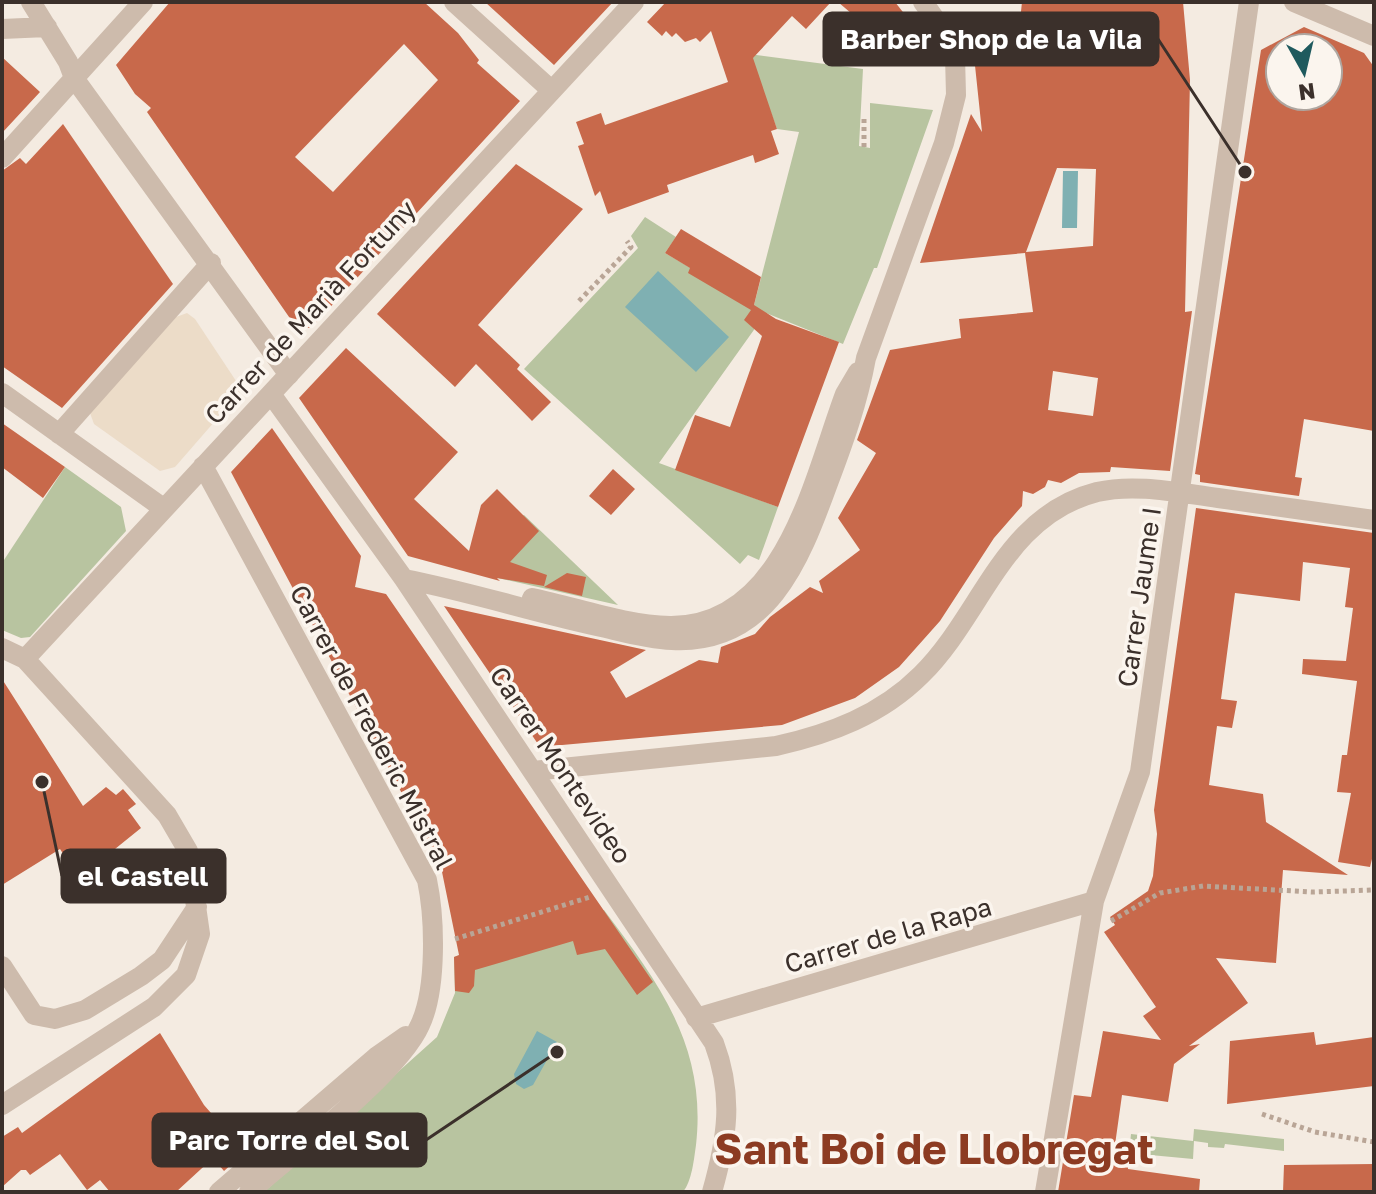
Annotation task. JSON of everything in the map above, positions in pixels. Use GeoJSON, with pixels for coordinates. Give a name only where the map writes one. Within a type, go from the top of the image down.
{"type":"FeatureCollection","features":[{"type":"Feature","properties":{"kind":"street"},"geometry":{"type":"LineString","coordinates":[[31,2],[74,78],[211,263],[289,375]]}},
{"type":"Feature","properties":{"kind":"street"},"geometry":{"type":"LineString","coordinates":[[2,158],[143,2]]}},
{"type":"Feature","properties":{"kind":"street"},"geometry":{"type":"LineString","coordinates":[[454,2],[550,89]]}},
{"type":"Feature","properties":{"kind":"street","name":"Carrer de Marià Fortuny"},"geometry":{"type":"LineString","coordinates":[[25,659],[550,89],[634,2]]}},
{"type":"Feature","properties":{"kind":"street"},"geometry":{"type":"LineString","coordinates":[[404,579],[651,638],[695,639],[737,625],[774,596],[804,549],[858,399],[866,358],[944,143],[956,95],[955,56],[945,33],[923,2]]}},
{"type":"Feature","properties":{"kind":"street","name":"Carrer Jaume I"},"geometry":{"type":"LineString","coordinates":[[1045,1192],[1094,901],[1140,772],[1249,2]]}},
{"type":"Feature","properties":{"kind":"street"},"geometry":{"type":"LineString","coordinates":[[1294,2],[1374,36]]}},
{"type":"Feature","properties":{"kind":"street"},"geometry":{"type":"LineString","coordinates":[[2,29],[47,27]]}},
{"type":"Feature","properties":{"kind":"street"},"geometry":{"type":"LineString","coordinates":[[59,434],[211,263]]}},
{"type":"Feature","properties":{"kind":"street"},"geometry":{"type":"LineString","coordinates":[[2,393],[163,508]]}},
{"type":"Feature","properties":{"kind":"street","name":"Carrer Montevideo"},"geometry":{"type":"LineString","coordinates":[[271,394],[404,579],[614,889],[714,1043],[723,1068],[727,1139],[712,1192]]}},
{"type":"Feature","properties":{"kind":"street","name":"Carrer de Frederic Mistral"},"geometry":{"type":"LineString","coordinates":[[203,466],[427,880],[434,913],[420,1026],[388,1070],[249,1192]]}},
{"type":"Feature","properties":{"kind":"street"},"geometry":{"type":"LineString","coordinates":[[533,771],[776,746],[844,726],[882,706],[920,675],[945,646],[1005,556],[1036,522],[1055,508],[1100,492],[1123,488],[1180,493],[1374,520]]}},
{"type":"Feature","properties":{"kind":"street"},"geometry":{"type":"LineString","coordinates":[[2,648],[25,659],[167,815],[188,851],[200,934],[186,975],[154,1007],[2,1105]]}},
{"type":"Feature","properties":{"kind":"street","name":"Carrer de la Rapa"},"geometry":{"type":"LineString","coordinates":[[696,1018],[1094,901]]}},
{"type":"Feature","properties":{"kind":"street"},"geometry":{"type":"LineString","coordinates":[[2,966],[34,1015],[55,1019],[85,1010],[162,960],[197,907]]}},
{"type":"Feature","properties":{"kind":"street"},"geometry":{"type":"LineString","coordinates":[[219,1192],[376,1057],[420,1026]]}},
{"type":"Feature","properties":{"kind":"path"},"geometry":{"type":"LineString","coordinates":[[864,117],[864,147]]}},
{"type":"Feature","properties":{"kind":"path"},"geometry":{"type":"LineString","coordinates":[[579,301],[631,247],[627,241]]}},
{"type":"Feature","properties":{"kind":"path"},"geometry":{"type":"LineString","coordinates":[[1087,934],[1160,893],[1203,886],[1312,892],[1374,890]]}},
{"type":"Feature","properties":{"kind":"path"},"geometry":{"type":"LineString","coordinates":[[432,946],[614,889]]}},
{"type":"Feature","properties":{"kind":"path"},"geometry":{"type":"LineString","coordinates":[[1262,1114],[1315,1132],[1374,1142]]}},
{"type":"Feature","properties":{"kind":"green space"},"geometry":{"type":"Polygon","coordinates":[[[749,54],[863,69],[859,146],[870,148],[870,103],[933,110],[877,268],[874,268],[843,344],[766,313],[659,463],[778,507],[759,560],[748,555],[740,564],[524,369],[638,248],[631,236],[645,217],[676,237],[665,253],[754,305],[799,132],[777,129],[749,54]]]}},
{"type":"Feature","properties":{"kind":"green space"},"geometry":{"type":"Polygon","coordinates":[[[65,467],[121,507],[126,531],[30,637],[21,638],[2,630],[2,563],[65,467]]]}},
{"type":"Feature","properties":{"kind":"green space"},"geometry":{"type":"Polygon","coordinates":[[[524,515],[618,605],[493,577],[502,530],[524,515]]]}},
{"type":"Feature","properties":{"kind":"green space"},"geometry":{"type":"Polygon","coordinates":[[[604,910],[661,991],[686,1048],[698,1110],[693,1163],[689,1182],[683,1192],[264,1192],[437,1037],[455,993],[454,957],[604,910]]]}},
{"type":"Feature","properties":{"kind":"green space"},"geometry":{"type":"Polygon","coordinates":[[[1194,1129],[1284,1139],[1284,1151],[1225,1144],[1224,1148],[1208,1147],[1208,1143],[1194,1141],[1193,1159],[1129,1153],[1131,1134],[1193,1141],[1194,1129]]]}},
{"type":"Feature","properties":{"kind":"shaded area"},"geometry":{"type":"Polygon","coordinates":[[[187,313],[195,319],[242,390],[175,467],[160,471],[94,424],[90,413],[176,317],[187,313]]]}},
{"type":"Feature","properties":{"kind":"water"},"geometry":{"type":"Polygon","coordinates":[[[1063,171],[1078,171],[1077,228],[1062,228],[1063,171]]]}},
{"type":"Feature","properties":{"kind":"water"},"geometry":{"type":"Polygon","coordinates":[[[658,271],[729,337],[696,372],[625,307],[658,271]]]}},
{"type":"Feature","properties":{"kind":"water"},"geometry":{"type":"Polygon","coordinates":[[[537,1031],[557,1042],[533,1085],[524,1089],[516,1084],[514,1074],[537,1031]]]}},
{"type":"Feature","properties":{"kind":"building"},"geometry":{"type":"Polygon","coordinates":[[[170,2],[424,2],[458,33],[479,60],[477,63],[520,101],[311,328],[296,327],[147,112],[151,108],[135,94],[116,65],[170,2]],[[404,44],[295,157],[333,192],[438,80],[404,44]]]}},
{"type":"Feature","properties":{"kind":"building"},"geometry":{"type":"Polygon","coordinates":[[[485,2],[613,2],[554,65],[485,2]]]}},
{"type":"Feature","properties":{"kind":"building"},"geometry":{"type":"Polygon","coordinates":[[[666,2],[831,2],[806,29],[792,16],[753,58],[777,129],[771,131],[779,154],[755,163],[753,155],[667,185],[669,192],[608,214],[600,191],[595,196],[578,146],[584,144],[576,122],[601,113],[605,125],[728,82],[711,31],[700,42],[696,38],[685,42],[676,33],[672,37],[666,31],[662,36],[647,22],[666,2]]]}},
{"type":"Feature","properties":{"kind":"building"},"geometry":{"type":"Polygon","coordinates":[[[838,2],[895,2],[936,54],[893,49],[838,2]]]}},
{"type":"Feature","properties":{"kind":"building"},"geometry":{"type":"Polygon","coordinates":[[[1022,2],[1183,2],[1190,80],[1185,312],[1192,311],[1170,471],[1111,467],[1110,472],[1079,473],[1061,483],[1048,480],[1045,487],[1033,494],[1023,491],[1022,506],[994,538],[940,621],[899,667],[855,698],[782,725],[540,747],[444,606],[646,650],[610,672],[626,698],[699,660],[718,663],[721,647],[755,634],[770,617],[810,587],[823,593],[819,581],[860,550],[838,518],[876,453],[857,440],[890,350],[961,338],[959,319],[1033,312],[1025,253],[920,263],[971,114],[982,132],[974,56],[1016,59],[1022,2]],[[1057,168],[1026,252],[1093,246],[1096,169],[1057,168]],[[1053,371],[1048,410],[1093,416],[1098,378],[1053,371]]]}},
{"type":"Feature","properties":{"kind":"building"},"geometry":{"type":"Polygon","coordinates":[[[1304,27],[1316,32],[1295,32],[1304,27]]]}},
{"type":"Feature","properties":{"kind":"building"},"geometry":{"type":"Polygon","coordinates":[[[1344,44],[1364,53],[1374,67],[1374,431],[1304,419],[1295,477],[1302,478],[1299,496],[1200,482],[1200,475],[1195,474],[1261,50],[1264,48],[1264,112],[1344,112],[1344,44]]]}},
{"type":"Feature","properties":{"kind":"building"},"geometry":{"type":"Polygon","coordinates":[[[2,57],[40,92],[2,133],[2,57]]]}},
{"type":"Feature","properties":{"kind":"building"},"geometry":{"type":"Polygon","coordinates":[[[63,124],[173,284],[62,408],[2,366],[2,171],[20,158],[26,164],[63,124]]]}},
{"type":"Feature","properties":{"kind":"building"},"geometry":{"type":"Polygon","coordinates":[[[516,164],[583,209],[478,325],[520,365],[517,369],[551,402],[532,421],[476,364],[455,387],[377,314],[516,164]]]}},
{"type":"Feature","properties":{"kind":"building"},"geometry":{"type":"Polygon","coordinates":[[[681,229],[761,277],[754,305],[776,319],[839,342],[778,507],[675,470],[695,415],[730,427],[762,336],[744,320],[751,310],[688,273],[690,268],[665,253],[681,229]]]}},
{"type":"Feature","properties":{"kind":"building"},"geometry":{"type":"Polygon","coordinates":[[[346,348],[458,452],[414,499],[469,551],[481,505],[497,489],[539,531],[510,562],[547,575],[544,586],[497,578],[500,581],[408,556],[299,398],[346,348]]]}},
{"type":"Feature","properties":{"kind":"building"},"geometry":{"type":"Polygon","coordinates":[[[2,423],[65,467],[43,498],[2,467],[2,423]]]}},
{"type":"Feature","properties":{"kind":"building"},"geometry":{"type":"Polygon","coordinates":[[[272,428],[361,556],[355,587],[386,594],[653,982],[637,995],[605,949],[577,955],[573,941],[475,970],[474,986],[469,993],[455,991],[454,957],[459,955],[441,867],[231,472],[272,428]]]}},
{"type":"Feature","properties":{"kind":"building"},"geometry":{"type":"Polygon","coordinates":[[[613,469],[635,489],[611,515],[589,496],[613,469]]]}},
{"type":"Feature","properties":{"kind":"building"},"geometry":{"type":"Polygon","coordinates":[[[1196,508],[1374,533],[1374,851],[1370,867],[1338,862],[1351,793],[1337,792],[1342,755],[1347,755],[1357,681],[1302,674],[1303,659],[1346,661],[1353,608],[1345,607],[1350,568],[1303,562],[1300,601],[1235,593],[1221,699],[1237,701],[1232,728],[1217,726],[1209,785],[1263,794],[1266,822],[1348,875],[1283,870],[1276,963],[1216,958],[1248,1003],[1189,1046],[1200,1044],[1174,1064],[1168,1102],[1122,1095],[1113,1159],[1128,1161],[1128,1169],[1200,1179],[1199,1192],[1058,1192],[1074,1095],[1091,1097],[1103,1031],[1161,1040],[1143,1016],[1156,1007],[1104,932],[1115,925],[1110,917],[1148,891],[1153,876],[1157,834],[1154,810],[1196,508]]]}},
{"type":"Feature","properties":{"kind":"building"},"geometry":{"type":"Polygon","coordinates":[[[567,573],[586,577],[582,596],[544,587],[567,573]]]}},
{"type":"Feature","properties":{"kind":"building"},"geometry":{"type":"Polygon","coordinates":[[[2,679],[83,806],[106,787],[116,795],[123,789],[136,804],[128,810],[141,828],[115,849],[120,856],[94,870],[86,857],[71,866],[60,849],[2,885],[2,679]]]}},
{"type":"Feature","properties":{"kind":"building"},"geometry":{"type":"Polygon","coordinates":[[[1314,1032],[1316,1045],[1374,1037],[1374,1086],[1227,1104],[1230,1041],[1314,1032]]]}},
{"type":"Feature","properties":{"kind":"building"},"geometry":{"type":"Polygon","coordinates":[[[160,1033],[204,1105],[245,1152],[224,1171],[213,1158],[176,1192],[110,1192],[100,1180],[87,1190],[60,1154],[30,1175],[26,1170],[21,1170],[2,1187],[2,1137],[18,1127],[22,1133],[160,1033]]]}},
{"type":"Feature","properties":{"kind":"building"},"geometry":{"type":"Polygon","coordinates":[[[1374,1164],[1374,1192],[1283,1192],[1284,1165],[1374,1164]]]}},
{"type":"Feature","properties":{"kind":"place","name":"Barber Shop de la Vila"},"geometry":{"type":"Point","coordinates":[1245,172]}},
{"type":"Feature","properties":{"kind":"place","name":"el Castell"},"geometry":{"type":"Point","coordinates":[42,782]}},
{"type":"Feature","properties":{"kind":"place","name":"Parc Torre del Sol"},"geometry":{"type":"Point","coordinates":[557,1052]}},
{"type":"Feature","properties":{"kind":"district","name":"Sant Boi de Llobregat"},"geometry":{"type":"Point","coordinates":[934,1148]}}]}
